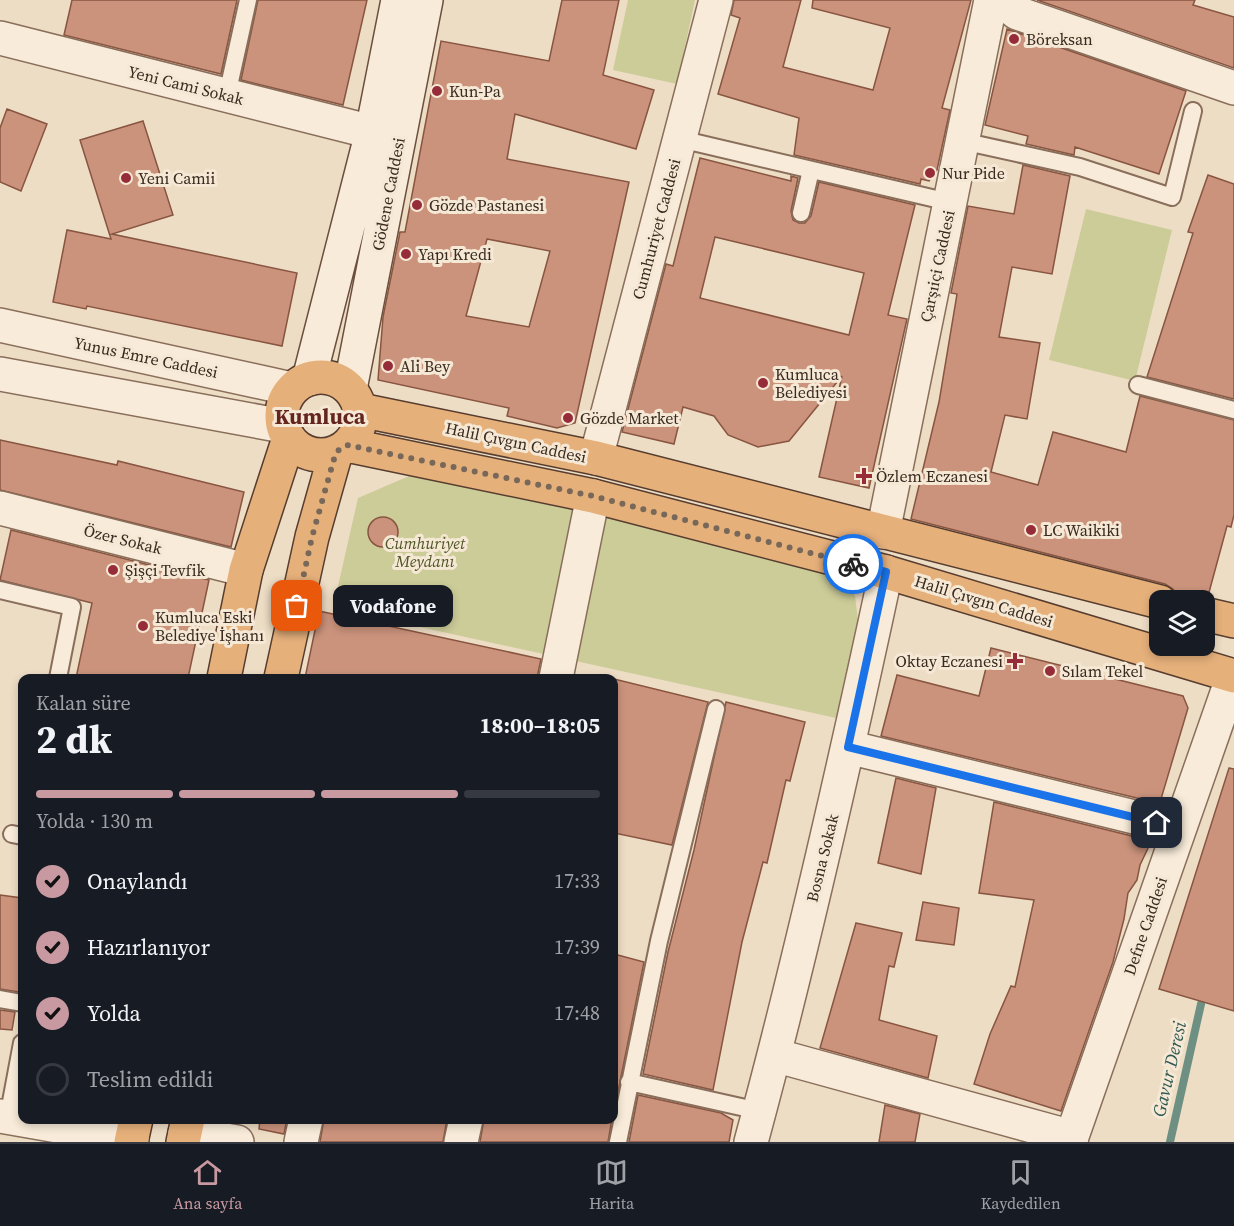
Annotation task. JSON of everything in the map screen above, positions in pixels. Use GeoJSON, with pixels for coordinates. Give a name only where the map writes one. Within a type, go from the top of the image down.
{"type":"FeatureCollection","features":[{"type":"Feature","properties":{"kind":"highway"},"geometry":{"type":"LineString","coordinates":[[225,674],[246,570],[286,432],[285,400],[301,384],[330,378],[355,399],[358,429],[342,448],[312,537],[282,674]]}},
{"type":"Feature","properties":{"kind":"highway","name":"Halil Çıvgın Caddesi"},"geometry":{"type":"LineString","coordinates":[[355,399],[1149,599]]}},
{"type":"Feature","properties":{"kind":"highway"},"geometry":{"type":"LineString","coordinates":[[286,432],[298,447],[310,453],[324,455],[342,448]]}},
{"type":"Feature","properties":{"kind":"highway","name":"Halil Çıvgın Caddesi"},"geometry":{"type":"LineString","coordinates":[[342,448],[593,496],[886,572],[1233,676]]}},
{"type":"Feature","properties":{"kind":"street","name":"Gödene Caddesi"},"geometry":{"type":"LineString","coordinates":[[301,384],[372,132],[398,0]]}},
{"type":"Feature","properties":{"kind":"street","name":"Gödene Caddesi"},"geometry":{"type":"LineString","coordinates":[[355,399],[426,0]]}},
{"type":"Feature","properties":{"kind":"street","name":"Cumhuriyet Caddesi"},"geometry":{"type":"LineString","coordinates":[[596,458],[716,0]]}},
{"type":"Feature","properties":{"kind":"street","name":"Çarşıiçi Caddesi"},"geometry":{"type":"LineString","coordinates":[[882,532],[992,0]]}},
{"type":"Feature","properties":{"kind":"street"},"geometry":{"type":"LineString","coordinates":[[1001,0],[1017,14],[1234,88]]}},
{"type":"Feature","properties":{"kind":"street","name":"Yeni Cami Sokak"},"geometry":{"type":"LineString","coordinates":[[0,38],[372,132]]}},
{"type":"Feature","properties":{"kind":"street","name":"Yunus Emre Caddesi"},"geometry":{"type":"LineString","coordinates":[[0,325],[301,384]]}},
{"type":"Feature","properties":{"kind":"street"},"geometry":{"type":"LineString","coordinates":[[0,374],[286,432]]}},
{"type":"Feature","properties":{"kind":"street"},"geometry":{"type":"LineString","coordinates":[[557,674],[593,496]]}},
{"type":"Feature","properties":{"kind":"street","name":"Özer Sokak"},"geometry":{"type":"LineString","coordinates":[[0,508],[246,570]]}},
{"type":"Feature","properties":{"kind":"street","name":"Bosna Sokak"},"geometry":{"type":"LineString","coordinates":[[751,1142],[848,747],[886,572]]}},
{"type":"Feature","properties":{"kind":"street","name":"Defne Caddesi"},"geometry":{"type":"LineString","coordinates":[[1071,1140],[1233,676]]}},
{"type":"Feature","properties":{"kind":"street"},"geometry":{"type":"LineString","coordinates":[[848,747],[1179,828]]}},
{"type":"Feature","properties":{"kind":"street"},"geometry":{"type":"LineString","coordinates":[[774,1055],[1071,1140]]}},
{"type":"Feature","properties":{"kind":"street"},"geometry":{"type":"LineString","coordinates":[[60,1124],[133,1133]]}},
{"type":"Feature","properties":{"kind":"street"},"geometry":{"type":"LineString","coordinates":[[301,1142],[305,1124]]}},
{"type":"Feature","properties":{"kind":"street"},"geometry":{"type":"LineString","coordinates":[[461,1142],[465,1124]]}},
{"type":"Feature","properties":{"kind":"street"},"geometry":{"type":"LineString","coordinates":[[185,1131],[237,1142]]}},
{"type":"Feature","properties":{"kind":"lane"},"geometry":{"type":"LineString","coordinates":[[227,95],[248,0]]}},
{"type":"Feature","properties":{"kind":"lane"},"geometry":{"type":"LineString","coordinates":[[962,141],[1080,167],[1172,197],[1193,111]]}},
{"type":"Feature","properties":{"kind":"lane"},"geometry":{"type":"LineString","coordinates":[[680,139],[950,202]]}},
{"type":"Feature","properties":{"kind":"lane"},"geometry":{"type":"LineString","coordinates":[[801,213],[811,170]]}},
{"type":"Feature","properties":{"kind":"lane"},"geometry":{"type":"LineString","coordinates":[[1138,385],[1234,410]]}},
{"type":"Feature","properties":{"kind":"lane"},"geometry":{"type":"LineString","coordinates":[[0,590],[72,607],[59,674]]}},
{"type":"Feature","properties":{"kind":"lane"},"geometry":{"type":"LineString","coordinates":[[618,1142],[659,941],[716,709]]}},
{"type":"Feature","properties":{"kind":"lane"},"geometry":{"type":"LineString","coordinates":[[0,999],[18,1002]]}},
{"type":"Feature","properties":{"kind":"lane"},"geometry":{"type":"LineString","coordinates":[[4,1117],[18,1059]]}},
{"type":"Feature","properties":{"kind":"lane"},"geometry":{"type":"LineString","coordinates":[[629,1082],[759,1111]]}},
{"type":"Feature","properties":{"kind":"green space"},"geometry":{"type":"Polygon","coordinates":[[[628,0],[695,0],[677,84],[613,70],[628,0]]]}},
{"type":"Feature","properties":{"kind":"green space"},"geometry":{"type":"Polygon","coordinates":[[[1086,209],[1172,230],[1135,381],[1049,360],[1086,209]]]}},
{"type":"Feature","properties":{"kind":"green space","name":"Cumhuriyet Meydanı"},"geometry":{"type":"Polygon","coordinates":[[[416,473],[840,572],[855,596],[859,628],[836,718],[333,608],[358,498],[416,473]]]}},
{"type":"Feature","properties":{"kind":"building"},"geometry":{"type":"Polygon","coordinates":[[[72,0],[237,0],[221,74],[64,35],[72,0]]]}},
{"type":"Feature","properties":{"kind":"building"},"geometry":{"type":"Polygon","coordinates":[[[258,0],[367,0],[343,105],[241,80],[258,0]]]}},
{"type":"Feature","properties":{"kind":"building"},"geometry":{"type":"Polygon","coordinates":[[[562,0],[619,0],[603,75],[654,90],[636,149],[515,114],[507,159],[629,182],[575,423],[557,428],[507,416],[509,408],[378,380],[383,317],[400,232],[405,232],[441,41],[549,61],[562,0]],[[487,239],[466,316],[529,327],[550,251],[487,239]]]}},
{"type":"Feature","properties":{"kind":"building"},"geometry":{"type":"Polygon","coordinates":[[[734,0],[801,0],[783,67],[873,90],[890,28],[812,8],[813,0],[971,0],[942,108],[950,110],[937,170],[929,181],[921,179],[920,184],[794,155],[799,118],[718,94],[740,18],[731,15],[734,0]]]}},
{"type":"Feature","properties":{"kind":"building"},"geometry":{"type":"Polygon","coordinates":[[[1037,0],[1195,0],[1193,5],[1234,17],[1234,68],[1037,0]]]}},
{"type":"Feature","properties":{"kind":"building"},"geometry":{"type":"Polygon","coordinates":[[[1007,29],[1186,91],[1159,174],[1075,147],[1074,155],[1026,144],[1028,136],[985,125],[1007,29]]]}},
{"type":"Feature","properties":{"kind":"building"},"geometry":{"type":"Polygon","coordinates":[[[7,109],[47,124],[21,191],[0,182],[0,128],[7,109]]]}},
{"type":"Feature","properties":{"kind":"building"},"geometry":{"type":"Polygon","coordinates":[[[143,121],[173,215],[112,234],[297,273],[282,346],[87,306],[86,309],[53,302],[67,230],[111,239],[80,140],[143,121]]]}},
{"type":"Feature","properties":{"kind":"building"},"geometry":{"type":"Polygon","coordinates":[[[700,158],[791,181],[791,176],[798,178],[791,211],[793,220],[799,223],[805,223],[811,216],[819,182],[915,205],[888,315],[907,319],[869,488],[819,477],[842,376],[789,441],[758,447],[728,435],[714,416],[683,407],[674,444],[622,432],[666,264],[673,266],[700,158]],[[715,237],[700,298],[849,335],[864,273],[715,237]]]}},
{"type":"Feature","properties":{"kind":"building"},"geometry":{"type":"Polygon","coordinates":[[[1023,165],[1070,176],[1052,274],[1012,267],[999,337],[1040,343],[1027,419],[1005,415],[991,472],[1038,485],[1053,432],[1126,452],[1140,396],[1234,420],[1234,515],[1231,527],[1227,526],[1210,590],[1174,590],[1165,584],[911,519],[939,402],[957,294],[951,293],[968,206],[1014,214],[1023,165]]]}},
{"type":"Feature","properties":{"kind":"building"},"geometry":{"type":"Polygon","coordinates":[[[1208,175],[1234,184],[1234,399],[1147,377],[1193,233],[1188,232],[1208,175]]]}},
{"type":"Feature","properties":{"kind":"building"},"geometry":{"type":"Polygon","coordinates":[[[0,440],[117,465],[118,461],[244,492],[231,547],[0,490],[0,440]]]}},
{"type":"Feature","properties":{"kind":"building"},"geometry":{"type":"Polygon","coordinates":[[[383,517],[394,521],[398,532],[394,543],[383,547],[372,543],[368,532],[372,521],[383,517]]]}},
{"type":"Feature","properties":{"kind":"building","name":"Kumluca Eski Belediye İşhanı"},"geometry":{"type":"Polygon","coordinates":[[[11,530],[209,580],[189,674],[77,674],[92,603],[0,580],[11,530]]]}},
{"type":"Feature","properties":{"kind":"building"},"geometry":{"type":"Polygon","coordinates":[[[319,611],[541,659],[538,674],[306,674],[319,611]]]}},
{"type":"Feature","properties":{"kind":"building"},"geometry":{"type":"Polygon","coordinates":[[[991,648],[1183,696],[1188,708],[1161,799],[1145,800],[881,736],[897,675],[979,696],[991,648]]]}},
{"type":"Feature","properties":{"kind":"building"},"geometry":{"type":"Polygon","coordinates":[[[618,680],[708,702],[672,845],[618,834],[618,680]]]}},
{"type":"Feature","properties":{"kind":"building"},"geometry":{"type":"Polygon","coordinates":[[[726,702],[805,722],[790,781],[786,780],[767,863],[763,862],[742,942],[713,1090],[643,1074],[668,952],[694,850],[726,702]]]}},
{"type":"Feature","properties":{"kind":"building"},"geometry":{"type":"Polygon","coordinates":[[[1229,768],[1234,769],[1234,1011],[1159,989],[1229,768]]]}},
{"type":"Feature","properties":{"kind":"building"},"geometry":{"type":"Polygon","coordinates":[[[896,778],[936,788],[921,874],[878,863],[896,778]]]}},
{"type":"Feature","properties":{"kind":"building"},"geometry":{"type":"Polygon","coordinates":[[[994,802],[1148,840],[1150,844],[1140,865],[1137,880],[1128,893],[1113,962],[1061,1111],[974,1084],[990,1034],[1011,986],[1015,987],[1034,900],[979,893],[994,802]]]}},
{"type":"Feature","properties":{"kind":"building"},"geometry":{"type":"Polygon","coordinates":[[[0,895],[18,897],[18,992],[0,989],[0,895]]]}},
{"type":"Feature","properties":{"kind":"building"},"geometry":{"type":"Polygon","coordinates":[[[923,902],[959,908],[954,945],[916,940],[923,902]]]}},
{"type":"Feature","properties":{"kind":"building"},"geometry":{"type":"Polygon","coordinates":[[[856,923],[902,933],[894,967],[889,966],[879,1020],[937,1036],[928,1078],[820,1048],[856,923]]]}},
{"type":"Feature","properties":{"kind":"building"},"geometry":{"type":"Polygon","coordinates":[[[618,955],[644,962],[618,1092],[618,955]]]}},
{"type":"Feature","properties":{"kind":"building"},"geometry":{"type":"Polygon","coordinates":[[[0,1010],[15,1012],[12,1030],[0,1029],[0,1010]]]}},
{"type":"Feature","properties":{"kind":"building"},"geometry":{"type":"Polygon","coordinates":[[[638,1095],[721,1113],[733,1120],[729,1142],[629,1142],[638,1095]]]}},
{"type":"Feature","properties":{"kind":"building"},"geometry":{"type":"Polygon","coordinates":[[[885,1105],[920,1114],[915,1142],[879,1142],[885,1105]]]}},
{"type":"Feature","properties":{"kind":"building"},"geometry":{"type":"Polygon","coordinates":[[[260,1124],[286,1124],[284,1134],[259,1129],[260,1124]]]}},
{"type":"Feature","properties":{"kind":"building"},"geometry":{"type":"Polygon","coordinates":[[[323,1124],[446,1124],[443,1142],[320,1142],[323,1124]]]}},
{"type":"Feature","properties":{"kind":"building"},"geometry":{"type":"Polygon","coordinates":[[[483,1124],[611,1124],[608,1142],[480,1142],[483,1124]]]}},
{"type":"Feature","properties":{"kind":"waterway","name":"Gavur Deresi"},"geometry":{"type":"LineString","coordinates":[[1170,1142],[1201,1004]]}},
{"type":"Feature","properties":{"kind":"way so far"},"geometry":{"type":"LineString","coordinates":[[297,606],[312,537],[336,452],[347,445],[593,496],[853,564]]}},
{"type":"Feature","properties":{"kind":"place","name":"Böreksan"},"geometry":{"type":"Point","coordinates":[1014,39]}},
{"type":"Feature","properties":{"kind":"place","name":"Kun-Pa"},"geometry":{"type":"Point","coordinates":[437,91]}},
{"type":"Feature","properties":{"kind":"place","name":"Nur Pide"},"geometry":{"type":"Point","coordinates":[930,173]}},
{"type":"Feature","properties":{"kind":"place","name":"Yeni Camii"},"geometry":{"type":"Point","coordinates":[126,178]}},
{"type":"Feature","properties":{"kind":"place","name":"Gözde Pastanesi"},"geometry":{"type":"Point","coordinates":[417,205]}},
{"type":"Feature","properties":{"kind":"place","name":"Yapı Kredi"},"geometry":{"type":"Point","coordinates":[406,254]}},
{"type":"Feature","properties":{"kind":"place","name":"Ali Bey"},"geometry":{"type":"Point","coordinates":[388,366]}},
{"type":"Feature","properties":{"kind":"place","name":"Kumluca Belediyesi"},"geometry":{"type":"Point","coordinates":[763,383]}},
{"type":"Feature","properties":{"kind":"place","name":"Gözde Market"},"geometry":{"type":"Point","coordinates":[568,418]}},
{"type":"Feature","properties":{"kind":"place","name":"Özlem Eczanesi"},"geometry":{"type":"Point","coordinates":[864,476]}},
{"type":"Feature","properties":{"kind":"place","name":"LC Waikiki"},"geometry":{"type":"Point","coordinates":[1031,530]}},
{"type":"Feature","properties":{"kind":"place","name":"Şişçi Tevfik"},"geometry":{"type":"Point","coordinates":[113,570]}},
{"type":"Feature","properties":{"kind":"place","name":"Vodafone"},"geometry":{"type":"Point","coordinates":[297,606]}},
{"type":"Feature","properties":{"kind":"place","name":"Kumluca Eski Belediye İşhanı"},"geometry":{"type":"Point","coordinates":[143,626]}},
{"type":"Feature","properties":{"kind":"place","name":"Oktay Eczanesi"},"geometry":{"type":"Point","coordinates":[1015,661]}},
{"type":"Feature","properties":{"kind":"place","name":"Sılam Tekel"},"geometry":{"type":"Point","coordinates":[1050,671]}},
{"type":"Feature","properties":{"kind":"district","name":"Kumluca"},"geometry":{"type":"Point","coordinates":[320,416]}},
{"type":"Feature","properties":{"kind":"route"},"geometry":{"type":"LineString","coordinates":[[853,564],[886,572],[848,747],[1157,823]]}}]}
